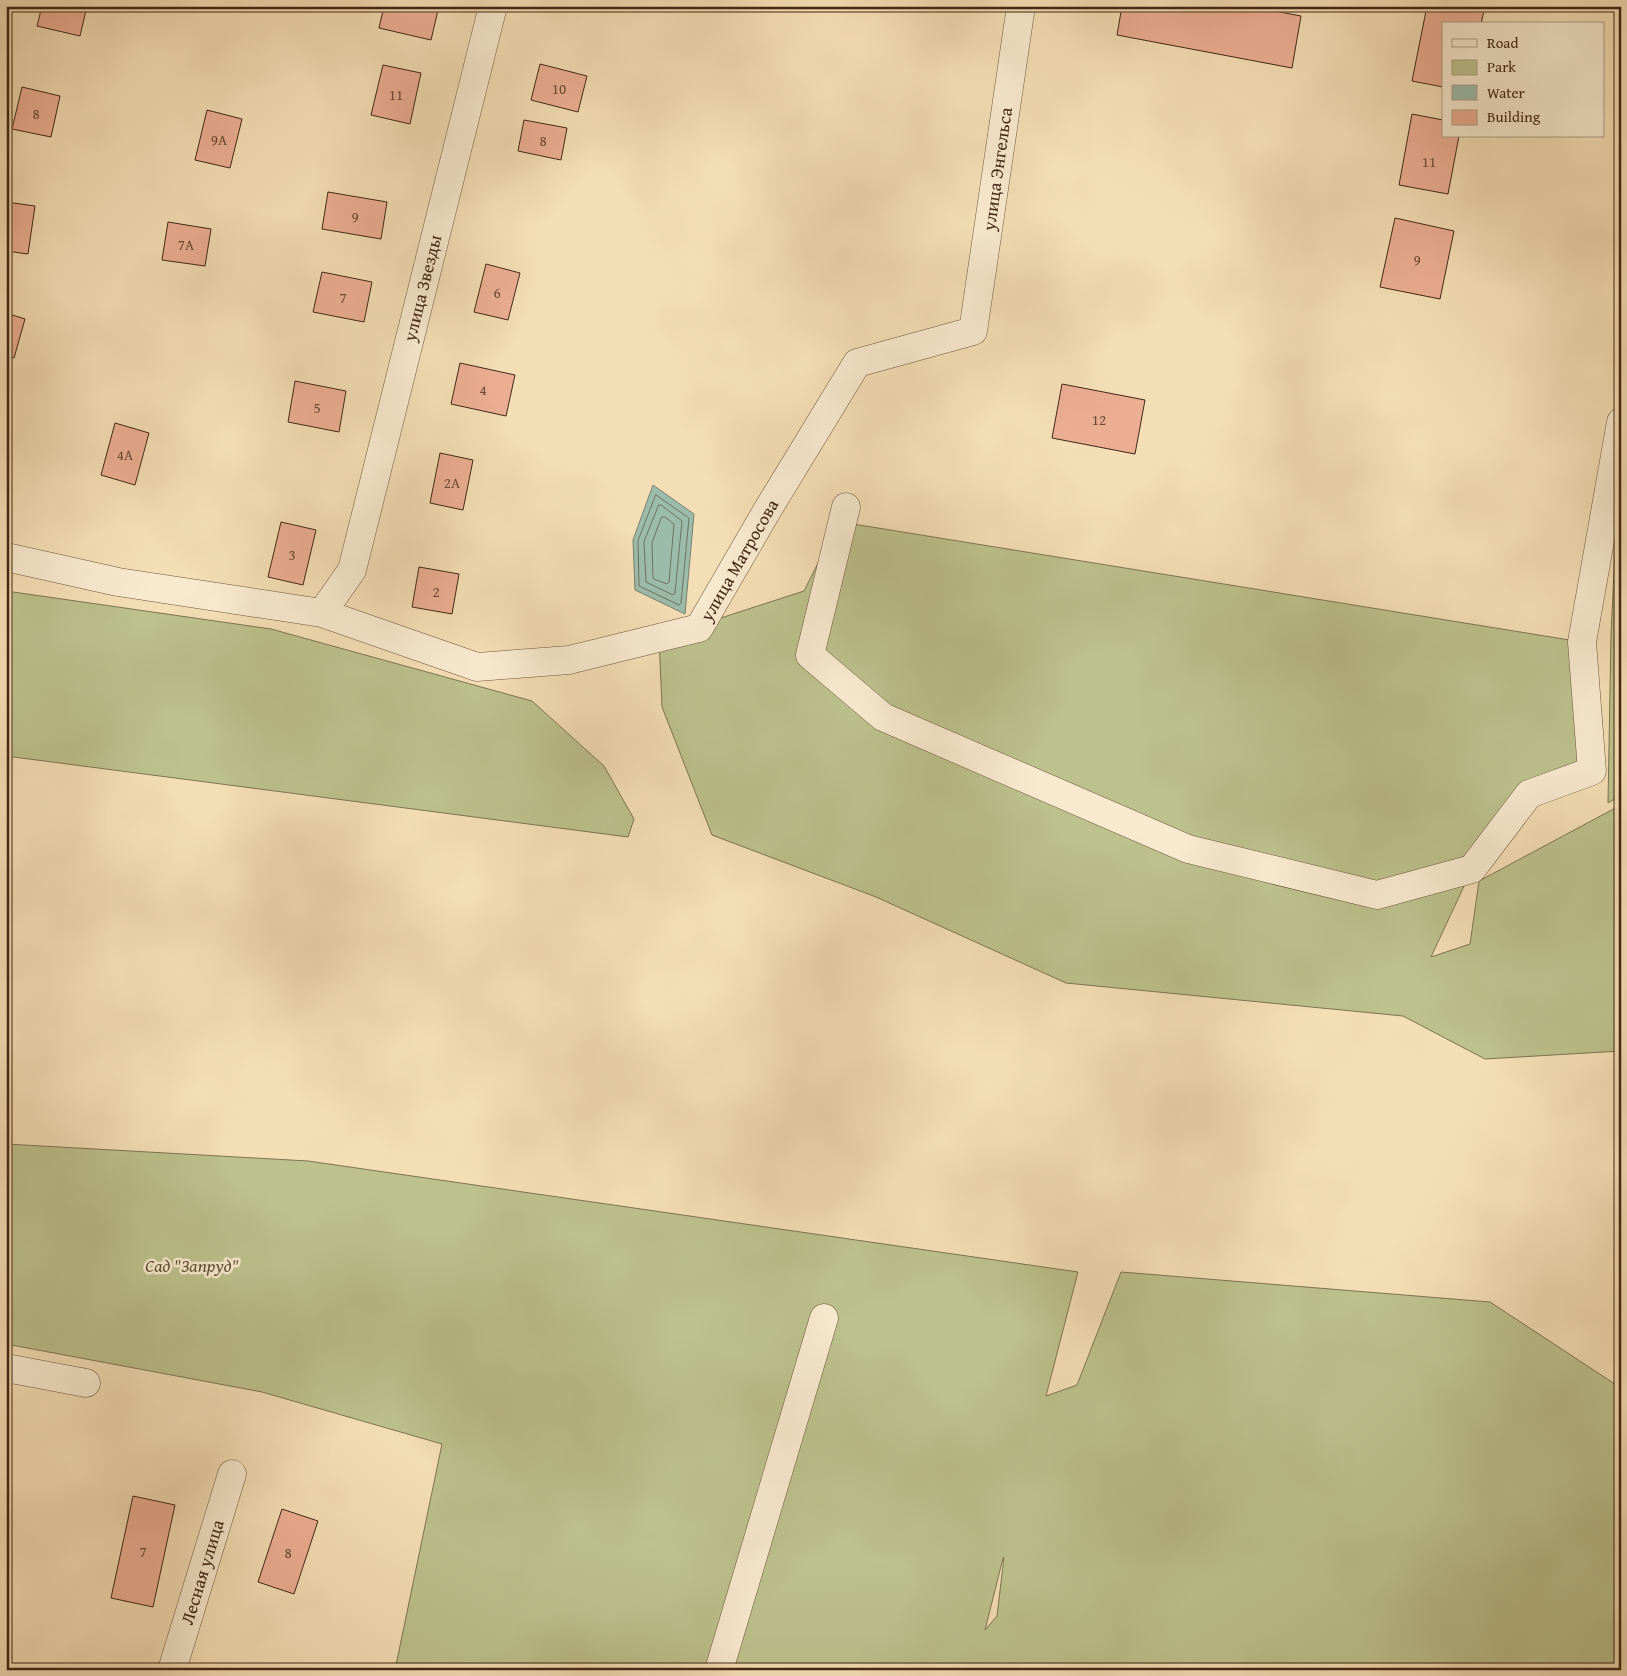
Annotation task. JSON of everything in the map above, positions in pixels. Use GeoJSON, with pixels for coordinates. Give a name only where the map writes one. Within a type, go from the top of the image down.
{"type":"FeatureCollection","features":[{"type":"Feature","properties":{"kind":"street","name":"улица Звезды"},"geometry":{"type":"LineString","coordinates":[[322,613],[352,570],[493,6]]}},
{"type":"Feature","properties":{"kind":"street","name":"улица Энгельса"},"geometry":{"type":"LineString","coordinates":[[973,331],[1021,6]]}},
{"type":"Feature","properties":{"kind":"street","name":"улица Матросова"},"geometry":{"type":"LineString","coordinates":[[6,557],[118,582],[322,613],[477,667],[569,660],[699,628],[768,509],[857,363],[973,331]]}},
{"type":"Feature","properties":{"kind":"street"},"geometry":{"type":"LineString","coordinates":[[846,507],[810,655],[883,717],[1188,850],[1376,895],[1472,869],[1529,794],[1592,771],[1582,642],[1621,422]]}},
{"type":"Feature","properties":{"kind":"street"},"geometry":{"type":"LineString","coordinates":[[718,1670],[824,1318]]}},
{"type":"Feature","properties":{"kind":"street"},"geometry":{"type":"LineString","coordinates":[[6,1368],[86,1382]]}},
{"type":"Feature","properties":{"kind":"street","name":"Лесная улица"},"geometry":{"type":"LineString","coordinates":[[172,1670],[232,1474]]}},
{"type":"Feature","properties":{"kind":"green space"},"geometry":{"type":"Polygon","coordinates":[[[1621,422],[1621,795],[1608,803],[1611,635],[1621,422]]]}},
{"type":"Feature","properties":{"kind":"green space"},"geometry":{"type":"Polygon","coordinates":[[[846,507],[853,524],[1582,642],[1592,771],[1529,794],[1472,869],[1431,957],[1470,944],[1479,881],[1621,805],[1621,1051],[1485,1059],[1403,1016],[1066,983],[876,897],[712,835],[662,707],[659,638],[804,591],[846,507]]]}},
{"type":"Feature","properties":{"kind":"green space"},"geometry":{"type":"Polygon","coordinates":[[[6,591],[271,629],[532,701],[604,766],[634,819],[628,837],[6,756],[6,591]]]}},
{"type":"Feature","properties":{"kind":"green space","name":"Сад \"Запруд\""},"geometry":{"type":"Polygon","coordinates":[[[6,1144],[308,1161],[1078,1272],[1046,1396],[1077,1385],[1121,1272],[1490,1302],[1621,1388],[1621,1670],[395,1670],[442,1444],[262,1392],[6,1344],[6,1144]],[[1004,1557],[985,1630],[997,1616],[1004,1557]]]}},
{"type":"Feature","properties":{"kind":"water"},"geometry":{"type":"Polygon","coordinates":[[[653,485],[694,514],[685,614],[635,590],[633,540],[653,485]]]}},
{"type":"Feature","properties":{"kind":"building"},"geometry":{"type":"Polygon","coordinates":[[[42,6],[87,6],[80,36],[37,26],[42,6]]]}},
{"type":"Feature","properties":{"kind":"building"},"geometry":{"type":"Polygon","coordinates":[[[384,6],[439,6],[431,40],[379,28],[384,6]]]}},
{"type":"Feature","properties":{"kind":"building"},"geometry":{"type":"Polygon","coordinates":[[[1122,6],[1248,6],[1301,16],[1292,68],[1117,35],[1122,6]]]}},
{"type":"Feature","properties":{"kind":"building"},"geometry":{"type":"Polygon","coordinates":[[[1427,6],[1485,6],[1481,22],[1442,22],[1442,87],[1412,81],[1427,6]]]}},
{"type":"Feature","properties":{"kind":"building"},"geometry":{"type":"Polygon","coordinates":[[[540,64],[587,76],[578,112],[531,100],[540,64]]]}},
{"type":"Feature","properties":{"kind":"building"},"geometry":{"type":"Polygon","coordinates":[[[383,65],[421,73],[410,124],[371,115],[383,65]]]}},
{"type":"Feature","properties":{"kind":"building"},"geometry":{"type":"Polygon","coordinates":[[[22,87],[60,96],[51,137],[12,129],[22,87]]]}},
{"type":"Feature","properties":{"kind":"building"},"geometry":{"type":"Polygon","coordinates":[[[207,110],[242,119],[230,168],[195,160],[207,110]]]}},
{"type":"Feature","properties":{"kind":"building"},"geometry":{"type":"Polygon","coordinates":[[[1412,114],[1442,120],[1442,138],[1459,138],[1448,194],[1399,185],[1412,114]]]}},
{"type":"Feature","properties":{"kind":"building"},"geometry":{"type":"Polygon","coordinates":[[[524,120],[567,128],[561,160],[518,151],[524,120]]]}},
{"type":"Feature","properties":{"kind":"building"},"geometry":{"type":"Polygon","coordinates":[[[328,192],[387,202],[381,239],[322,229],[328,192]]]}},
{"type":"Feature","properties":{"kind":"building"},"geometry":{"type":"Polygon","coordinates":[[[6,202],[35,206],[28,254],[6,251],[6,202]]]}},
{"type":"Feature","properties":{"kind":"building"},"geometry":{"type":"Polygon","coordinates":[[[1395,218],[1454,231],[1440,299],[1380,287],[1395,218]]]}},
{"type":"Feature","properties":{"kind":"building"},"geometry":{"type":"Polygon","coordinates":[[[168,222],[211,229],[205,266],[162,260],[168,222]]]}},
{"type":"Feature","properties":{"kind":"building"},"geometry":{"type":"Polygon","coordinates":[[[486,264],[520,273],[508,320],[474,312],[486,264]]]}},
{"type":"Feature","properties":{"kind":"building"},"geometry":{"type":"Polygon","coordinates":[[[322,272],[372,282],[364,322],[313,312],[322,272]]]}},
{"type":"Feature","properties":{"kind":"building"},"geometry":{"type":"Polygon","coordinates":[[[6,313],[25,319],[14,358],[6,356],[6,313]]]}},
{"type":"Feature","properties":{"kind":"building"},"geometry":{"type":"Polygon","coordinates":[[[460,363],[515,375],[506,416],[451,404],[460,363]]]}},
{"type":"Feature","properties":{"kind":"building"},"geometry":{"type":"Polygon","coordinates":[[[295,381],[346,391],[339,432],[288,422],[295,381]]]}},
{"type":"Feature","properties":{"kind":"building"},"geometry":{"type":"Polygon","coordinates":[[[1062,384],[1145,400],[1135,454],[1052,438],[1062,384]]]}},
{"type":"Feature","properties":{"kind":"building"},"geometry":{"type":"Polygon","coordinates":[[[115,423],[149,433],[135,485],[101,475],[115,423]]]}},
{"type":"Feature","properties":{"kind":"building"},"geometry":{"type":"Polygon","coordinates":[[[440,453],[473,460],[463,510],[430,503],[440,453]]]}},
{"type":"Feature","properties":{"kind":"building"},"geometry":{"type":"Polygon","coordinates":[[[281,522],[316,530],[303,585],[268,577],[281,522]]]}},
{"type":"Feature","properties":{"kind":"building"},"geometry":{"type":"Polygon","coordinates":[[[419,567],[459,574],[452,614],[412,607],[419,567]]]}},
{"type":"Feature","properties":{"kind":"building"},"geometry":{"type":"Polygon","coordinates":[[[133,1496],[175,1505],[153,1607],[111,1598],[133,1496]]]}},
{"type":"Feature","properties":{"kind":"building"},"geometry":{"type":"Polygon","coordinates":[[[282,1509],[318,1521],[294,1594],[258,1582],[282,1509]]]}}]}
